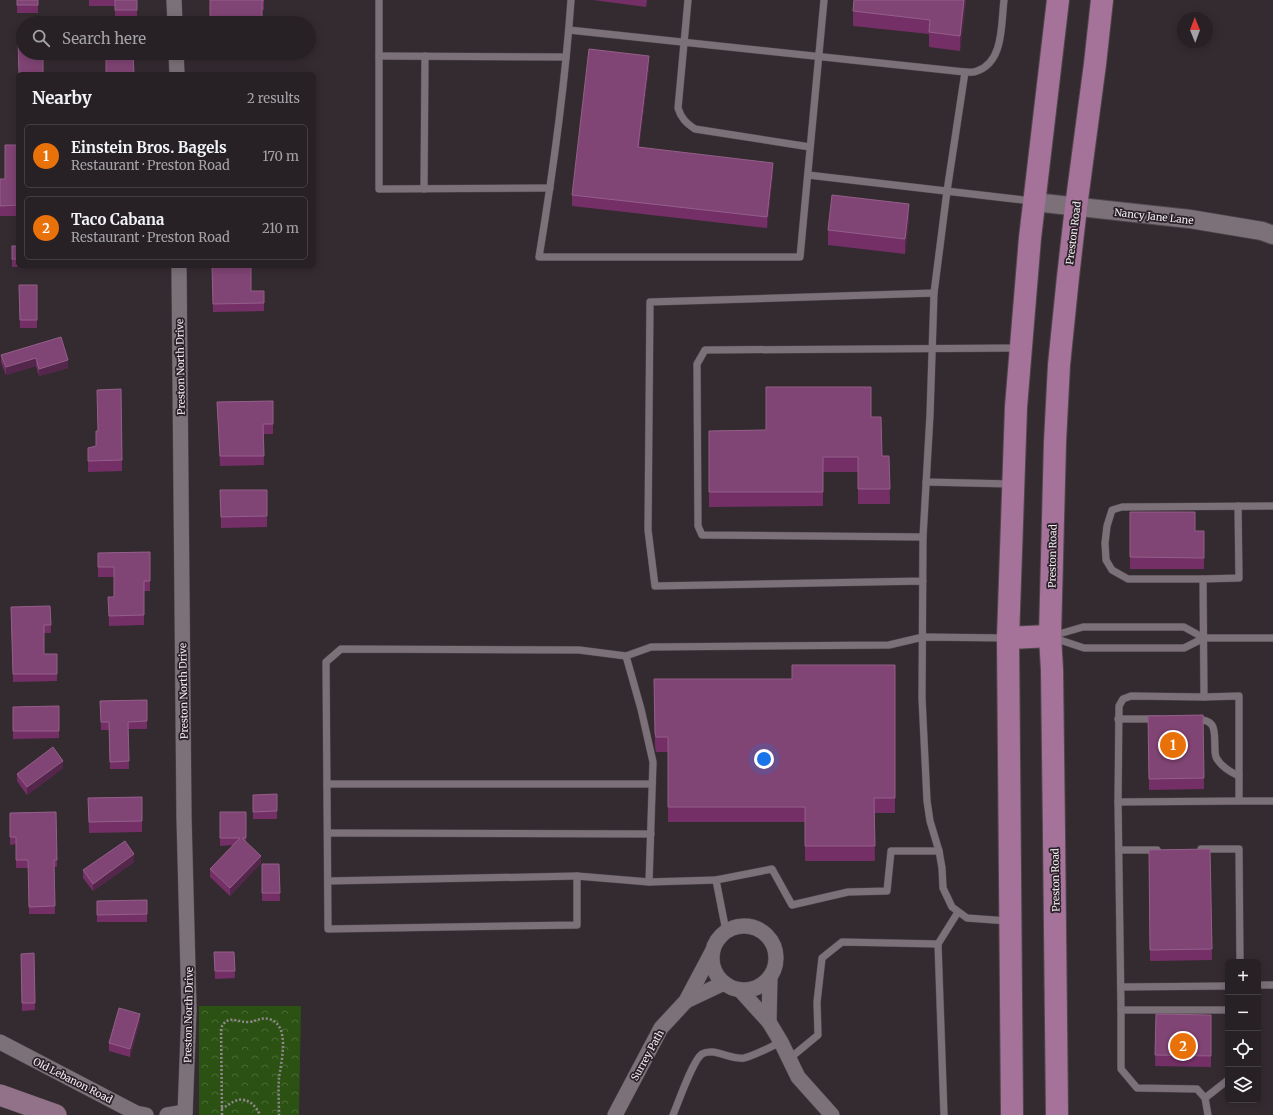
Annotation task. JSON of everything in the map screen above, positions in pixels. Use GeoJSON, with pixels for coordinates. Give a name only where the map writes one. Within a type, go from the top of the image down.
{"type":"FeatureCollection","features":[{"type":"Feature","properties":{"kind":"main road"},"geometry":{"type":"LineString","coordinates":[[1012,1115],[1008,638],[1016,407],[1034,202],[1058,0]]}},
{"type":"Feature","properties":{"kind":"main road","name":"Preston Road"},"geometry":{"type":"LineString","coordinates":[[1057,1115],[1052,670],[1050,636],[1052,520],[1059,365],[1076,207],[1102,0]]}},
{"type":"Feature","properties":{"kind":"main road"},"geometry":{"type":"LineString","coordinates":[[1008,638],[1050,636]]}},
{"type":"Feature","properties":{"kind":"main road"},"geometry":{"type":"LineString","coordinates":[[0,1095],[56,1115]]}},
{"type":"Feature","properties":{"kind":"street"},"geometry":{"type":"LineString","coordinates":[[174,0],[175,16]]}},
{"type":"Feature","properties":{"kind":"street"},"geometry":{"type":"LineString","coordinates":[[176,60],[177,72]]}},
{"type":"Feature","properties":{"kind":"street","name":"Nancy Jane Lane"},"geometry":{"type":"LineString","coordinates":[[1034,202],[1190,219],[1262,231],[1273,235]]}},
{"type":"Feature","properties":{"kind":"street","name":"Preston North Drive"},"geometry":{"type":"LineString","coordinates":[[179,268],[184,817],[190,1008],[185,1114]]}},
{"type":"Feature","properties":{"kind":"street"},"geometry":{"type":"LineString","coordinates":[[726,931],[740,926],[756,927],[768,936],[775,949],[776,964],[770,978],[769,1022]]}},
{"type":"Feature","properties":{"kind":"street","name":"Surrey Path"},"geometry":{"type":"LineString","coordinates":[[615,1115],[661,1028],[686,1001],[717,940],[726,931]]}},
{"type":"Feature","properties":{"kind":"street"},"geometry":{"type":"LineString","coordinates":[[712,952],[712,965],[718,976],[724,983],[732,988],[750,990],[758,987],[770,978]]}},
{"type":"Feature","properties":{"kind":"street","name":"Surrey Path"},"geometry":{"type":"LineString","coordinates":[[686,1001],[724,983]]}},
{"type":"Feature","properties":{"kind":"street"},"geometry":{"type":"LineString","coordinates":[[740,990],[769,1022],[781,1042],[798,1077],[832,1115]]}},
{"type":"Feature","properties":{"kind":"street","name":"Old Lebanon Road"},"geometry":{"type":"LineString","coordinates":[[0,1042],[136,1113],[146,1115]]}},
{"type":"Feature","properties":{"kind":"street"},"geometry":{"type":"LineString","coordinates":[[167,1115],[185,1114]]}},
{"type":"Feature","properties":{"kind":"lane"},"geometry":{"type":"LineString","coordinates":[[379,0],[380,189],[550,188]]}},
{"type":"Feature","properties":{"kind":"lane"},"geometry":{"type":"LineString","coordinates":[[571,0],[566,57],[550,188],[539,257],[800,257],[824,0]]}},
{"type":"Feature","properties":{"kind":"lane"},"geometry":{"type":"LineString","coordinates":[[688,0],[678,108],[680,115],[686,123],[695,129],[810,147]]}},
{"type":"Feature","properties":{"kind":"lane"},"geometry":{"type":"LineString","coordinates":[[569,30],[976,72],[986,66],[993,59],[998,49],[1004,0]]}},
{"type":"Feature","properties":{"kind":"lane"},"geometry":{"type":"LineString","coordinates":[[379,56],[566,57]]}},
{"type":"Feature","properties":{"kind":"lane"},"geometry":{"type":"LineString","coordinates":[[424,189],[426,56]]}},
{"type":"Feature","properties":{"kind":"lane"},"geometry":{"type":"LineString","coordinates":[[965,72],[947,191],[934,293],[930,415],[923,537],[922,698],[927,801],[930,821],[939,851],[943,888],[952,907],[968,918],[1011,921]]}},
{"type":"Feature","properties":{"kind":"lane"},"geometry":{"type":"LineString","coordinates":[[808,175],[1034,202]]}},
{"type":"Feature","properties":{"kind":"lane"},"geometry":{"type":"LineString","coordinates":[[923,582],[655,586],[648,530],[650,302],[934,293]]}},
{"type":"Feature","properties":{"kind":"lane"},"geometry":{"type":"LineString","coordinates":[[923,537],[702,535],[698,526],[697,364],[705,350],[1020,348]]}},
{"type":"Feature","properties":{"kind":"lane"},"geometry":{"type":"LineString","coordinates":[[926,482],[1013,484]]}},
{"type":"Feature","properties":{"kind":"lane"},"geometry":{"type":"LineString","coordinates":[[1238,506],[1239,578],[1128,579],[1112,570],[1106,560],[1105,543],[1107,526],[1112,510],[1122,507],[1238,506],[1273,506]]}},
{"type":"Feature","properties":{"kind":"lane"},"geometry":{"type":"LineString","coordinates":[[1203,579],[1204,697]]}},
{"type":"Feature","properties":{"kind":"lane"},"geometry":{"type":"LineString","coordinates":[[1050,636],[1083,627],[1184,627],[1204,638]]}},
{"type":"Feature","properties":{"kind":"lane"},"geometry":{"type":"LineString","coordinates":[[1050,636],[1084,648],[1184,648],[1204,638],[1273,638]]}},
{"type":"Feature","properties":{"kind":"lane"},"geometry":{"type":"LineString","coordinates":[[577,876],[577,925],[328,929],[326,662],[341,649],[579,650],[626,656],[651,647],[889,645],[923,637],[1008,638]]}},
{"type":"Feature","properties":{"kind":"lane"},"geometry":{"type":"LineString","coordinates":[[626,656],[641,709],[653,762],[649,882]]}},
{"type":"Feature","properties":{"kind":"lane"},"geometry":{"type":"LineString","coordinates":[[1208,1115],[1205,1098],[1197,1089],[1137,1088],[1121,1069],[1118,719],[1119,706],[1123,699],[1131,696],[1239,696],[1239,801]]}},
{"type":"Feature","properties":{"kind":"lane"},"geometry":{"type":"LineString","coordinates":[[1118,719],[1164,719]]}},
{"type":"Feature","properties":{"kind":"lane"},"geometry":{"type":"LineString","coordinates":[[1187,719],[1202,719],[1210,722],[1214,726],[1216,758],[1226,769],[1239,776]]}},
{"type":"Feature","properties":{"kind":"lane"},"geometry":{"type":"LineString","coordinates":[[327,784],[652,784]]}},
{"type":"Feature","properties":{"kind":"lane"},"geometry":{"type":"LineString","coordinates":[[1118,802],[1273,801]]}},
{"type":"Feature","properties":{"kind":"lane"},"geometry":{"type":"LineString","coordinates":[[328,833],[651,834]]}},
{"type":"Feature","properties":{"kind":"lane"},"geometry":{"type":"LineString","coordinates":[[1191,850],[1238,849],[1240,959]]}},
{"type":"Feature","properties":{"kind":"lane"},"geometry":{"type":"LineString","coordinates":[[1119,850],[1167,850]]}},
{"type":"Feature","properties":{"kind":"lane"},"geometry":{"type":"LineString","coordinates":[[328,881],[577,876],[649,882],[716,880],[772,869],[792,905],[848,892],[887,891],[891,851],[939,851]]}},
{"type":"Feature","properties":{"kind":"lane"},"geometry":{"type":"LineString","coordinates":[[716,880],[726,931]]}},
{"type":"Feature","properties":{"kind":"lane"},"geometry":{"type":"LineString","coordinates":[[944,1115],[938,944],[958,912]]}},
{"type":"Feature","properties":{"kind":"lane"},"geometry":{"type":"LineString","coordinates":[[789,1059],[818,1035],[817,1002],[822,958],[842,942],[938,944]]}},
{"type":"Feature","properties":{"kind":"lane"},"geometry":{"type":"LineString","coordinates":[[1261,985],[1273,985]]}},
{"type":"Feature","properties":{"kind":"lane"},"geometry":{"type":"LineString","coordinates":[[1121,987],[1225,986]]}},
{"type":"Feature","properties":{"kind":"lane"},"geometry":{"type":"LineString","coordinates":[[1121,1010],[1225,1010]]}},
{"type":"Feature","properties":{"kind":"lane"},"geometry":{"type":"LineString","coordinates":[[673,1115],[694,1065],[702,1054],[712,1052],[732,1058],[744,1058],[781,1042]]}},
{"type":"Feature","properties":{"kind":"lane"},"geometry":{"type":"LineString","coordinates":[[1205,1098],[1225,1082]]}},
{"type":"Feature","properties":{"kind":"path"},"geometry":{"type":"LineString","coordinates":[[222,1115],[220,1028],[229,1020],[250,1022],[262,1018],[270,1019],[277,1023],[282,1033],[283,1046],[279,1079],[279,1115]]}},
{"type":"Feature","properties":{"kind":"path"},"geometry":{"type":"LineString","coordinates":[[221,1108],[224,1108],[235,1100],[248,1101],[253,1104],[260,1115]]}},
{"type":"Feature","properties":{"kind":"green space"},"geometry":{"type":"Polygon","coordinates":[[[199,1006],[301,1006],[299,1115],[199,1115],[199,1006]]]}},
{"type":"Feature","properties":{"kind":"building"},"geometry":{"type":"Polygon","coordinates":[[[17,0],[38,0],[38,5],[17,5],[17,0]]]}},
{"type":"Feature","properties":{"kind":"building"},"geometry":{"type":"Polygon","coordinates":[[[115,0],[137,0],[137,10],[115,10],[115,0]]]}},
{"type":"Feature","properties":{"kind":"building"},"geometry":{"type":"Polygon","coordinates":[[[210,0],[262,0],[262,16],[210,16],[210,0]]]}},
{"type":"Feature","properties":{"kind":"building"},"geometry":{"type":"Polygon","coordinates":[[[854,0],[964,0],[960,36],[929,32],[930,20],[853,11],[854,0]]]}},
{"type":"Feature","properties":{"kind":"building"},"geometry":{"type":"Polygon","coordinates":[[[589,49],[649,56],[638,147],[773,163],[767,217],[572,195],[589,49]]]}},
{"type":"Feature","properties":{"kind":"building"},"geometry":{"type":"Polygon","coordinates":[[[19,60],[43,60],[43,72],[19,72],[19,60]]]}},
{"type":"Feature","properties":{"kind":"building"},"geometry":{"type":"Polygon","coordinates":[[[106,60],[133,60],[134,72],[106,72],[106,60]]]}},
{"type":"Feature","properties":{"kind":"building"},"geometry":{"type":"Polygon","coordinates":[[[5,145],[16,145],[16,205],[0,206],[0,179],[5,179],[5,145]]]}},
{"type":"Feature","properties":{"kind":"building"},"geometry":{"type":"Polygon","coordinates":[[[832,195],[909,204],[905,239],[828,230],[832,195]]]}},
{"type":"Feature","properties":{"kind":"building"},"geometry":{"type":"Polygon","coordinates":[[[12,246],[16,246],[16,259],[12,259],[12,246]]]}},
{"type":"Feature","properties":{"kind":"building"},"geometry":{"type":"Polygon","coordinates":[[[212,268],[251,268],[251,291],[264,291],[264,303],[213,304],[212,268]]]}},
{"type":"Feature","properties":{"kind":"building"},"geometry":{"type":"Polygon","coordinates":[[[19,285],[37,285],[37,320],[20,320],[19,285]]]}},
{"type":"Feature","properties":{"kind":"building"},"geometry":{"type":"Polygon","coordinates":[[[61,337],[68,360],[39,369],[36,358],[6,367],[1,355],[61,337]]]}},
{"type":"Feature","properties":{"kind":"building"},"geometry":{"type":"Polygon","coordinates":[[[766,387],[871,387],[871,417],[881,417],[882,456],[889,456],[890,489],[858,489],[858,457],[823,457],[823,492],[709,492],[709,431],[766,430],[766,387]]]}},
{"type":"Feature","properties":{"kind":"building"},"geometry":{"type":"Polygon","coordinates":[[[121,389],[122,460],[88,461],[88,448],[96,446],[96,431],[98,431],[97,390],[121,389]]]}},
{"type":"Feature","properties":{"kind":"building"},"geometry":{"type":"Polygon","coordinates":[[[273,401],[273,424],[263,424],[264,456],[220,456],[217,402],[273,401]]]}},
{"type":"Feature","properties":{"kind":"building"},"geometry":{"type":"Polygon","coordinates":[[[220,490],[267,490],[267,516],[221,517],[220,490]]]}},
{"type":"Feature","properties":{"kind":"building"},"geometry":{"type":"Polygon","coordinates":[[[1130,512],[1195,512],[1195,531],[1204,531],[1204,558],[1130,557],[1130,512]]]}},
{"type":"Feature","properties":{"kind":"building"},"geometry":{"type":"Polygon","coordinates":[[[150,552],[150,581],[144,581],[144,615],[109,616],[108,597],[114,597],[114,567],[98,567],[98,553],[150,552]]]}},
{"type":"Feature","properties":{"kind":"building"},"geometry":{"type":"Polygon","coordinates":[[[50,606],[51,625],[44,625],[44,654],[57,654],[57,674],[13,674],[11,607],[50,606]]]}},
{"type":"Feature","properties":{"kind":"building"},"geometry":{"type":"Polygon","coordinates":[[[792,665],[895,665],[895,798],[874,798],[875,846],[805,846],[805,807],[668,807],[668,737],[656,737],[654,679],[792,679],[792,665]]]}},
{"type":"Feature","properties":{"kind":"building"},"geometry":{"type":"Polygon","coordinates":[[[147,700],[147,721],[128,722],[129,761],[110,762],[109,722],[101,722],[100,701],[147,700]]]}},
{"type":"Feature","properties":{"kind":"building"},"geometry":{"type":"Polygon","coordinates":[[[59,706],[59,731],[13,731],[13,707],[59,706]]]}},
{"type":"Feature","properties":{"kind":"building"},"geometry":{"type":"Polygon","coordinates":[[[1203,715],[1204,778],[1149,779],[1148,716],[1203,715]]]}},
{"type":"Feature","properties":{"kind":"building"},"geometry":{"type":"Polygon","coordinates":[[[53,747],[63,761],[27,787],[17,774],[53,747]]]}},
{"type":"Feature","properties":{"kind":"building"},"geometry":{"type":"Polygon","coordinates":[[[277,794],[277,811],[253,812],[253,795],[277,794]]]}},
{"type":"Feature","properties":{"kind":"building"},"geometry":{"type":"Polygon","coordinates":[[[142,797],[142,821],[89,822],[88,798],[142,797]]]}},
{"type":"Feature","properties":{"kind":"building"},"geometry":{"type":"Polygon","coordinates":[[[56,812],[57,860],[54,860],[55,906],[29,907],[28,860],[16,860],[16,837],[10,837],[10,813],[56,812]]]}},
{"type":"Feature","properties":{"kind":"building"},"geometry":{"type":"Polygon","coordinates":[[[220,812],[246,812],[246,838],[242,838],[261,856],[230,888],[210,869],[240,838],[220,838],[220,812]]]}},
{"type":"Feature","properties":{"kind":"building"},"geometry":{"type":"Polygon","coordinates":[[[125,841],[134,854],[93,884],[83,870],[125,841]]]}},
{"type":"Feature","properties":{"kind":"building"},"geometry":{"type":"Polygon","coordinates":[[[1210,849],[1212,949],[1150,950],[1149,850],[1210,849]]]}},
{"type":"Feature","properties":{"kind":"building"},"geometry":{"type":"Polygon","coordinates":[[[262,864],[279,864],[280,893],[262,893],[262,864]]]}},
{"type":"Feature","properties":{"kind":"building"},"geometry":{"type":"Polygon","coordinates":[[[147,900],[147,914],[97,915],[97,901],[147,900]]]}},
{"type":"Feature","properties":{"kind":"building"},"geometry":{"type":"Polygon","coordinates":[[[214,952],[234,952],[235,971],[215,971],[214,952]]]}},
{"type":"Feature","properties":{"kind":"building"},"geometry":{"type":"Polygon","coordinates":[[[34,953],[35,1003],[22,1003],[21,954],[34,953]]]}},
{"type":"Feature","properties":{"kind":"building"},"geometry":{"type":"Polygon","coordinates":[[[119,1008],[140,1014],[130,1049],[109,1043],[119,1008]]]}},
{"type":"Feature","properties":{"kind":"building"},"geometry":{"type":"Polygon","coordinates":[[[1156,1014],[1211,1015],[1211,1056],[1155,1055],[1156,1014]]]}},
{"type":"Feature","properties":{"kind":"place","name":"Einstein Bros. Bagels"},"geometry":{"type":"Point","coordinates":[1173,745]}},
{"type":"Feature","properties":{"kind":"place","name":"Taco Cabana"},"geometry":{"type":"Point","coordinates":[1183,1046]}}]}
